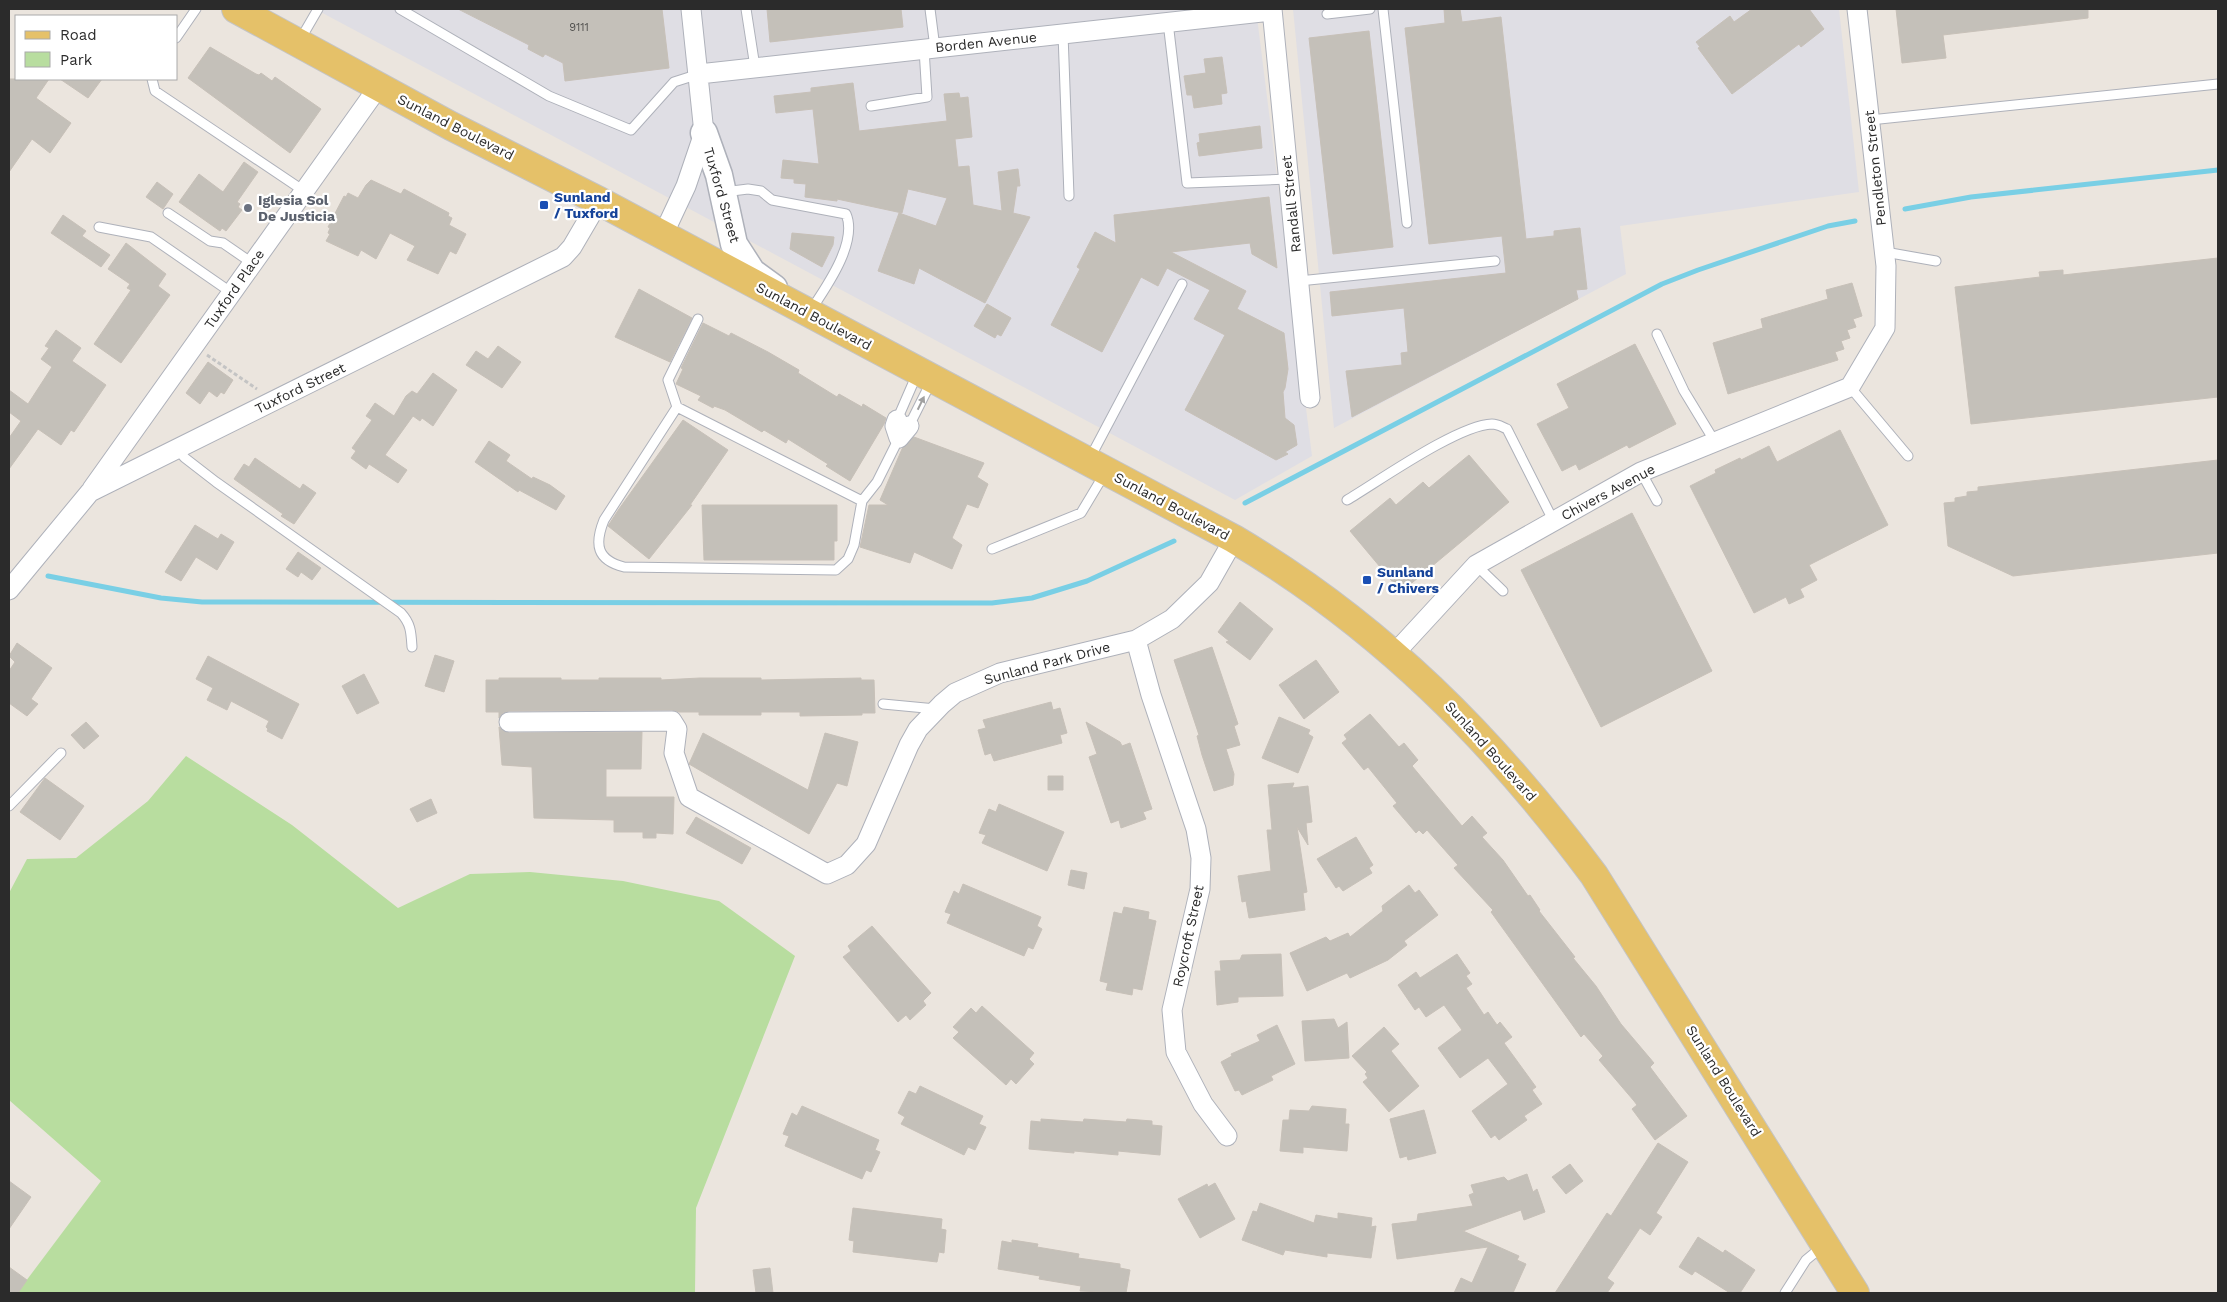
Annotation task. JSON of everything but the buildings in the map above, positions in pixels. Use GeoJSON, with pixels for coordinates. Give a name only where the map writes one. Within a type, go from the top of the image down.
{"type":"FeatureCollection","features":[{"type":"Feature","properties":{"kind":"main road","name":"Sunland Boulevard"},"geometry":{"type":"LineString","coordinates":[[236,9],[451,126],[599,201],[1234,539],[1310,587],[1394,654],[1447,702],[1484,740],[1555,822],[1594,875],[1855,1293]]}},
{"type":"Feature","properties":{"kind":"street","name":"Tuxford Street"},"geometry":{"type":"LineString","coordinates":[[692,9],[704,133],[723,193],[734,244],[752,272],[809,314]]}},
{"type":"Feature","properties":{"kind":"street","name":"Pendleton Street"},"geometry":{"type":"LineString","coordinates":[[1850,387],[1885,328],[1885,252],[1857,9]]}},
{"type":"Feature","properties":{"kind":"street","name":"Borden Avenue"},"geometry":{"type":"LineString","coordinates":[[698,74],[1272,10]]}},
{"type":"Feature","properties":{"kind":"street","name":"Randall Street"},"geometry":{"type":"LineString","coordinates":[[1272,10],[1310,398]]}},
{"type":"Feature","properties":{"kind":"street","name":"Tuxford Place"},"geometry":{"type":"LineString","coordinates":[[90,492],[379,86]]}},
{"type":"Feature","properties":{"kind":"street","name":"Tuxford Street"},"geometry":{"type":"LineString","coordinates":[[663,235],[686,186],[704,133]]}},
{"type":"Feature","properties":{"kind":"street","name":"Tuxford Street"},"geometry":{"type":"LineString","coordinates":[[9,590],[90,492],[563,257],[572,247],[599,201]]}},
{"type":"Feature","properties":{"kind":"street","name":"Chivers Avenue"},"geometry":{"type":"LineString","coordinates":[[1394,654],[1476,565],[1641,472],[1850,387]]}},
{"type":"Feature","properties":{"kind":"street","name":"Sunland Park Drive"},"geometry":{"type":"LineString","coordinates":[[510,722],[672,721],[677,729],[674,753],[689,797],[827,874],[847,865],[866,844],[909,745],[918,729],[955,694],[1000,673],[1136,640],[1172,619],[1209,582],[1234,539]]}},
{"type":"Feature","properties":{"kind":"street","name":"Roycroft Street"},"geometry":{"type":"LineString","coordinates":[[1136,640],[1151,694],[1196,829],[1202,858],[1200,889],[1172,1010],[1176,1052],[1203,1104],[1227,1136]]}},
{"type":"Feature","properties":{"kind":"lane"},"geometry":{"type":"LineString","coordinates":[[178,35],[196,9]]}},
{"type":"Feature","properties":{"kind":"lane"},"geometry":{"type":"LineString","coordinates":[[299,43],[318,9]]}},
{"type":"Feature","properties":{"kind":"lane"},"geometry":{"type":"LineString","coordinates":[[400,9],[548,96],[631,130],[674,82],[698,74]]}},
{"type":"Feature","properties":{"kind":"lane"},"geometry":{"type":"LineString","coordinates":[[746,9],[755,67]]}},
{"type":"Feature","properties":{"kind":"lane"},"geometry":{"type":"LineString","coordinates":[[871,106],[927,97],[930,9]]}},
{"type":"Feature","properties":{"kind":"lane"},"geometry":{"type":"LineString","coordinates":[[1327,14],[1370,9]]}},
{"type":"Feature","properties":{"kind":"lane"},"geometry":{"type":"LineString","coordinates":[[1383,9],[1407,224]]}},
{"type":"Feature","properties":{"kind":"lane"},"geometry":{"type":"LineString","coordinates":[[1168,22],[1187,183],[1289,179]]}},
{"type":"Feature","properties":{"kind":"lane"},"geometry":{"type":"LineString","coordinates":[[1063,34],[1069,196]]}},
{"type":"Feature","properties":{"kind":"lane"},"geometry":{"type":"LineString","coordinates":[[152,80],[155,91],[304,191]]}},
{"type":"Feature","properties":{"kind":"lane"},"geometry":{"type":"LineString","coordinates":[[1870,120],[2218,84]]}},
{"type":"Feature","properties":{"kind":"lane"},"geometry":{"type":"LineString","coordinates":[[723,193],[748,189],[761,191],[772,200],[846,214],[849,222],[841,261],[809,314]]}},
{"type":"Feature","properties":{"kind":"lane"},"geometry":{"type":"LineString","coordinates":[[168,213],[210,241],[223,243],[252,263]]}},
{"type":"Feature","properties":{"kind":"lane"},"geometry":{"type":"LineString","coordinates":[[99,227],[151,238],[232,293]]}},
{"type":"Feature","properties":{"kind":"lane"},"geometry":{"type":"LineString","coordinates":[[1885,252],[1936,262]]}},
{"type":"Feature","properties":{"kind":"lane"},"geometry":{"type":"LineString","coordinates":[[1299,281],[1495,261]]}},
{"type":"Feature","properties":{"kind":"lane"},"geometry":{"type":"LineString","coordinates":[[992,549],[1081,513],[1097,466],[1182,284]]}},
{"type":"Feature","properties":{"kind":"lane"},"geometry":{"type":"LineString","coordinates":[[698,319],[668,380],[677,407],[862,501]]}},
{"type":"Feature","properties":{"kind":"lane"},"geometry":{"type":"LineString","coordinates":[[1657,334],[1684,391],[1715,442]]}},
{"type":"Feature","properties":{"kind":"lane"},"geometry":{"type":"LineString","coordinates":[[902,428],[925,376]]}},
{"type":"Feature","properties":{"kind":"lane"},"geometry":{"type":"LineString","coordinates":[[677,407],[604,520],[598,536],[601,554],[612,564],[624,567],[836,570],[848,559],[854,545],[862,501],[877,482],[925,376]]}},
{"type":"Feature","properties":{"kind":"lane"},"geometry":{"type":"LineString","coordinates":[[1850,387],[1908,456]]}},
{"type":"Feature","properties":{"kind":"lane"},"geometry":{"type":"LineString","coordinates":[[1346,500],[1454,436],[1480,426],[1495,424],[1506,429],[1554,522]]}},
{"type":"Feature","properties":{"kind":"lane"},"geometry":{"type":"LineString","coordinates":[[177,449],[185,458],[216,482],[401,613],[408,622],[412,646]]}},
{"type":"Feature","properties":{"kind":"lane"},"geometry":{"type":"LineString","coordinates":[[1641,472],[1657,501]]}},
{"type":"Feature","properties":{"kind":"lane"},"geometry":{"type":"LineString","coordinates":[[1476,565],[1503,590]]}},
{"type":"Feature","properties":{"kind":"lane"},"geometry":{"type":"LineString","coordinates":[[883,704],[937,709]]}},
{"type":"Feature","properties":{"kind":"lane"},"geometry":{"type":"LineString","coordinates":[[9,806],[61,753]]}},
{"type":"Feature","properties":{"kind":"lane"},"geometry":{"type":"LineString","coordinates":[[1785,1293],[1806,1260],[1825,1244]]}},
{"type":"Feature","properties":{"kind":"path"},"geometry":{"type":"LineString","coordinates":[[194,346],[274,401]]}},
{"type":"Feature","properties":{"kind":"shaded area"},"geometry":{"type":"Polygon","coordinates":[[[315,9],[1256,9],[1312,456],[1235,500],[315,9]]]}},
{"type":"Feature","properties":{"kind":"shaded area"},"geometry":{"type":"Polygon","coordinates":[[[1293,9],[1839,9],[1859,192],[1620,226],[1626,274],[1334,428],[1293,9]]]}},
{"type":"Feature","properties":{"kind":"green space"},"geometry":{"type":"Polygon","coordinates":[[[186,756],[292,825],[398,908],[470,874],[530,872],[623,881],[719,901],[795,956],[696,1208],[695,1293],[17,1293],[101,1181],[9,1100],[9,893],[27,859],[76,858],[148,801],[186,756]]]}},
{"type":"Feature","properties":{"kind":"waterway"},"geometry":{"type":"LineString","coordinates":[[1905,209],[1971,197],[2218,170]]}},
{"type":"Feature","properties":{"kind":"waterway"},"geometry":{"type":"LineString","coordinates":[[1245,503],[1662,284],[1828,226],[1855,221]]}},
{"type":"Feature","properties":{"kind":"waterway"},"geometry":{"type":"LineString","coordinates":[[48,576],[161,598],[202,602],[992,603],[1032,598],[1087,581],[1174,541]]}},
{"type":"Feature","properties":{"kind":"place","name":"Sunland / Tuxford"},"geometry":{"type":"Point","coordinates":[544,205]}},
{"type":"Feature","properties":{"kind":"place","name":"Iglesia Sol De Justicia"},"geometry":{"type":"Point","coordinates":[248,208]}},
{"type":"Feature","properties":{"kind":"place","name":"Sunland / Chivers"},"geometry":{"type":"Point","coordinates":[1367,580]}}]}
